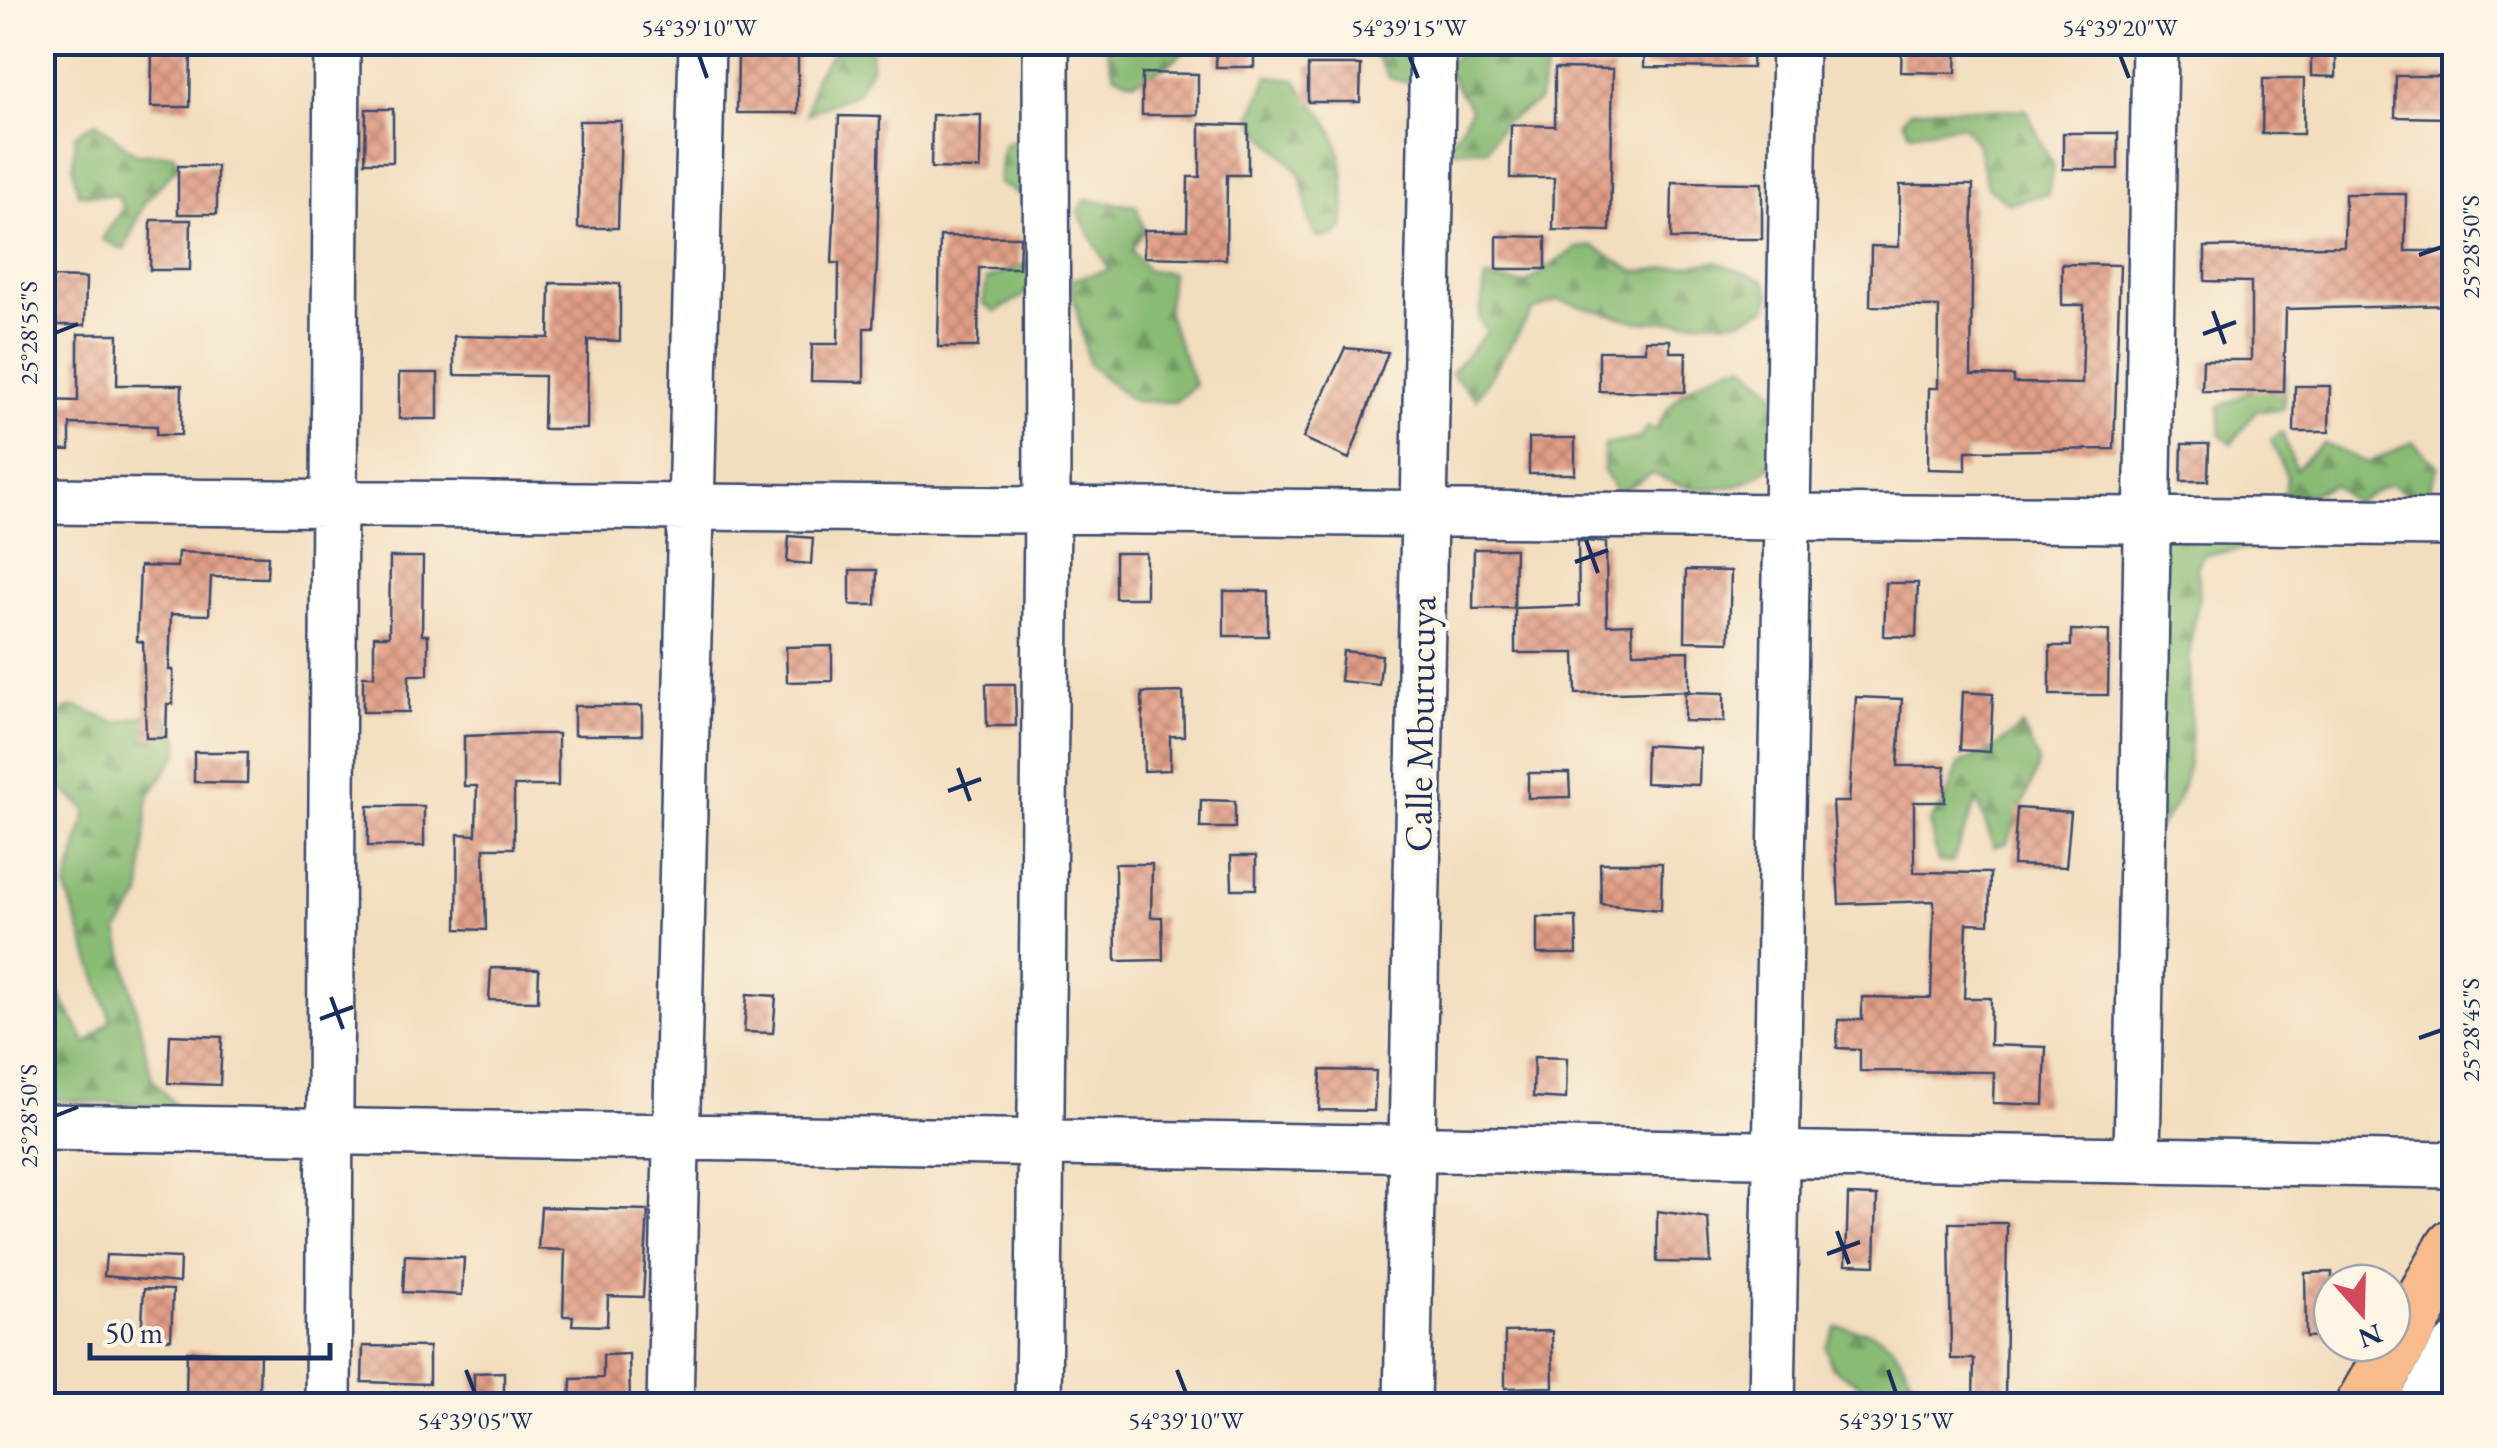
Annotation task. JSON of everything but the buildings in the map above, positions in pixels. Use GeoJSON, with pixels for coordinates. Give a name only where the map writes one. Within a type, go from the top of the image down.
{"type":"FeatureCollection","features":[{"type":"Feature","properties":{"kind":"highway"},"geometry":{"type":"LineString","coordinates":[[2363,1406],[2454,1247]]}},
{"type":"Feature","properties":{"kind":"street"},"geometry":{"type":"LineString","coordinates":[[328,1406],[337,42]]}},
{"type":"Feature","properties":{"kind":"street"},"geometry":{"type":"LineString","coordinates":[[670,1406],[702,42]]}},
{"type":"Feature","properties":{"kind":"street"},"geometry":{"type":"LineString","coordinates":[[1038,1406],[1047,511],[1046,42]]}},
{"type":"Feature","properties":{"kind":"street","name":"Calle Mburucuya"},"geometry":{"type":"LineString","coordinates":[[1407,1406],[1433,42]]}},
{"type":"Feature","properties":{"kind":"street"},"geometry":{"type":"LineString","coordinates":[[1772,1406],[1794,42]]}},
{"type":"Feature","properties":{"kind":"street"},"geometry":{"type":"LineString","coordinates":[[2137,1160],[2155,42]]}},
{"type":"Feature","properties":{"kind":"street"},"geometry":{"type":"LineString","coordinates":[[42,502],[2454,523]]}},
{"type":"Feature","properties":{"kind":"street"},"geometry":{"type":"LineString","coordinates":[[42,1127],[2454,1165]]}},
{"type":"Feature","properties":{"kind":"street"},"geometry":{"type":"LineString","coordinates":[[2421,1406],[2454,1348]]}},
{"type":"Feature","properties":{"kind":"green space"},"geometry":{"type":"Polygon","coordinates":[[[840,43],[871,43],[871,67],[857,93],[807,114],[815,76],[840,43]]]}},
{"type":"Feature","properties":{"kind":"green space"},"geometry":{"type":"Polygon","coordinates":[[[1105,43],[1188,43],[1172,62],[1133,82],[1114,74],[1105,43]]]}},
{"type":"Feature","properties":{"kind":"green space"},"geometry":{"type":"Polygon","coordinates":[[[1359,43],[1428,43],[1426,78],[1404,82],[1389,77],[1375,54],[1359,43]]]}},
{"type":"Feature","properties":{"kind":"green space"},"geometry":{"type":"Polygon","coordinates":[[[1465,51],[1547,64],[1538,102],[1502,124],[1488,149],[1446,151],[1471,110],[1443,64],[1465,51]]]}},
{"type":"Feature","properties":{"kind":"green space"},"geometry":{"type":"Polygon","coordinates":[[[1268,76],[1295,79],[1334,134],[1344,202],[1343,229],[1332,237],[1319,238],[1314,231],[1301,178],[1252,115],[1268,76]]]}},
{"type":"Feature","properties":{"kind":"green space"},"geometry":{"type":"Polygon","coordinates":[[[2026,110],[2053,167],[2048,194],[2009,203],[1987,187],[1978,146],[1963,125],[1910,133],[1903,120],[1910,111],[2026,110]]]}},
{"type":"Feature","properties":{"kind":"green space"},"geometry":{"type":"Polygon","coordinates":[[[96,122],[135,154],[173,154],[178,166],[144,203],[124,250],[102,239],[123,209],[118,196],[78,194],[73,169],[75,135],[96,122]]]}},
{"type":"Feature","properties":{"kind":"green space"},"geometry":{"type":"Polygon","coordinates":[[[1024,135],[1025,160],[1053,187],[1030,292],[995,312],[983,304],[987,279],[1033,261],[1022,196],[998,183],[1003,145],[1024,135]]]}},
{"type":"Feature","properties":{"kind":"green space"},"geometry":{"type":"Polygon","coordinates":[[[1085,200],[1136,206],[1144,230],[1131,250],[1147,270],[1171,273],[1167,314],[1195,385],[1175,402],[1133,401],[1089,365],[1070,280],[1109,270],[1078,212],[1085,200]]]}},
{"type":"Feature","properties":{"kind":"green space"},"geometry":{"type":"Polygon","coordinates":[[[1593,246],[1635,272],[1717,262],[1765,281],[1770,294],[1767,308],[1741,320],[1639,322],[1558,300],[1532,311],[1476,399],[1451,373],[1487,332],[1479,319],[1486,278],[1525,284],[1576,248],[1593,246]]]}},
{"type":"Feature","properties":{"kind":"green space"},"geometry":{"type":"Polygon","coordinates":[[[1744,364],[1774,391],[1780,457],[1753,479],[1737,485],[1703,489],[1653,473],[1618,493],[1603,470],[1604,445],[1640,438],[1648,427],[1656,430],[1671,405],[1692,386],[1716,372],[1744,364]]]}},
{"type":"Feature","properties":{"kind":"green space"},"geometry":{"type":"Polygon","coordinates":[[[2285,374],[2283,410],[2256,411],[2232,443],[2221,435],[2219,407],[2285,374]]]}},
{"type":"Feature","properties":{"kind":"green space"},"geometry":{"type":"Polygon","coordinates":[[[2282,432],[2295,469],[2323,443],[2368,463],[2413,442],[2438,467],[2422,501],[2389,484],[2354,503],[2333,485],[2282,503],[2287,476],[2271,440],[2282,432]]]}},
{"type":"Feature","properties":{"kind":"green space"},"geometry":{"type":"Polygon","coordinates":[[[2271,533],[2270,546],[2203,555],[2197,567],[2199,589],[2190,650],[2187,766],[2173,808],[2159,827],[2144,537],[2271,533]]]}},
{"type":"Feature","properties":{"kind":"green space"},"geometry":{"type":"Polygon","coordinates":[[[77,707],[116,723],[154,713],[167,716],[179,739],[179,752],[148,797],[141,896],[118,931],[152,1079],[177,1107],[43,1099],[42,1015],[57,990],[87,1044],[111,1020],[66,889],[87,811],[43,770],[43,734],[65,709],[77,707]]]}},
{"type":"Feature","properties":{"kind":"green space"},"geometry":{"type":"Polygon","coordinates":[[[2022,726],[2038,762],[2007,843],[1994,847],[1977,800],[1952,862],[1938,862],[1929,822],[1945,802],[1959,764],[1990,752],[2022,726]]]}},
{"type":"Feature","properties":{"kind":"green space"},"geometry":{"type":"Polygon","coordinates":[[[1836,1327],[1865,1331],[1885,1339],[1899,1355],[1912,1381],[1978,1405],[1884,1405],[1879,1397],[1831,1367],[1826,1347],[1836,1327]]]}}]}
